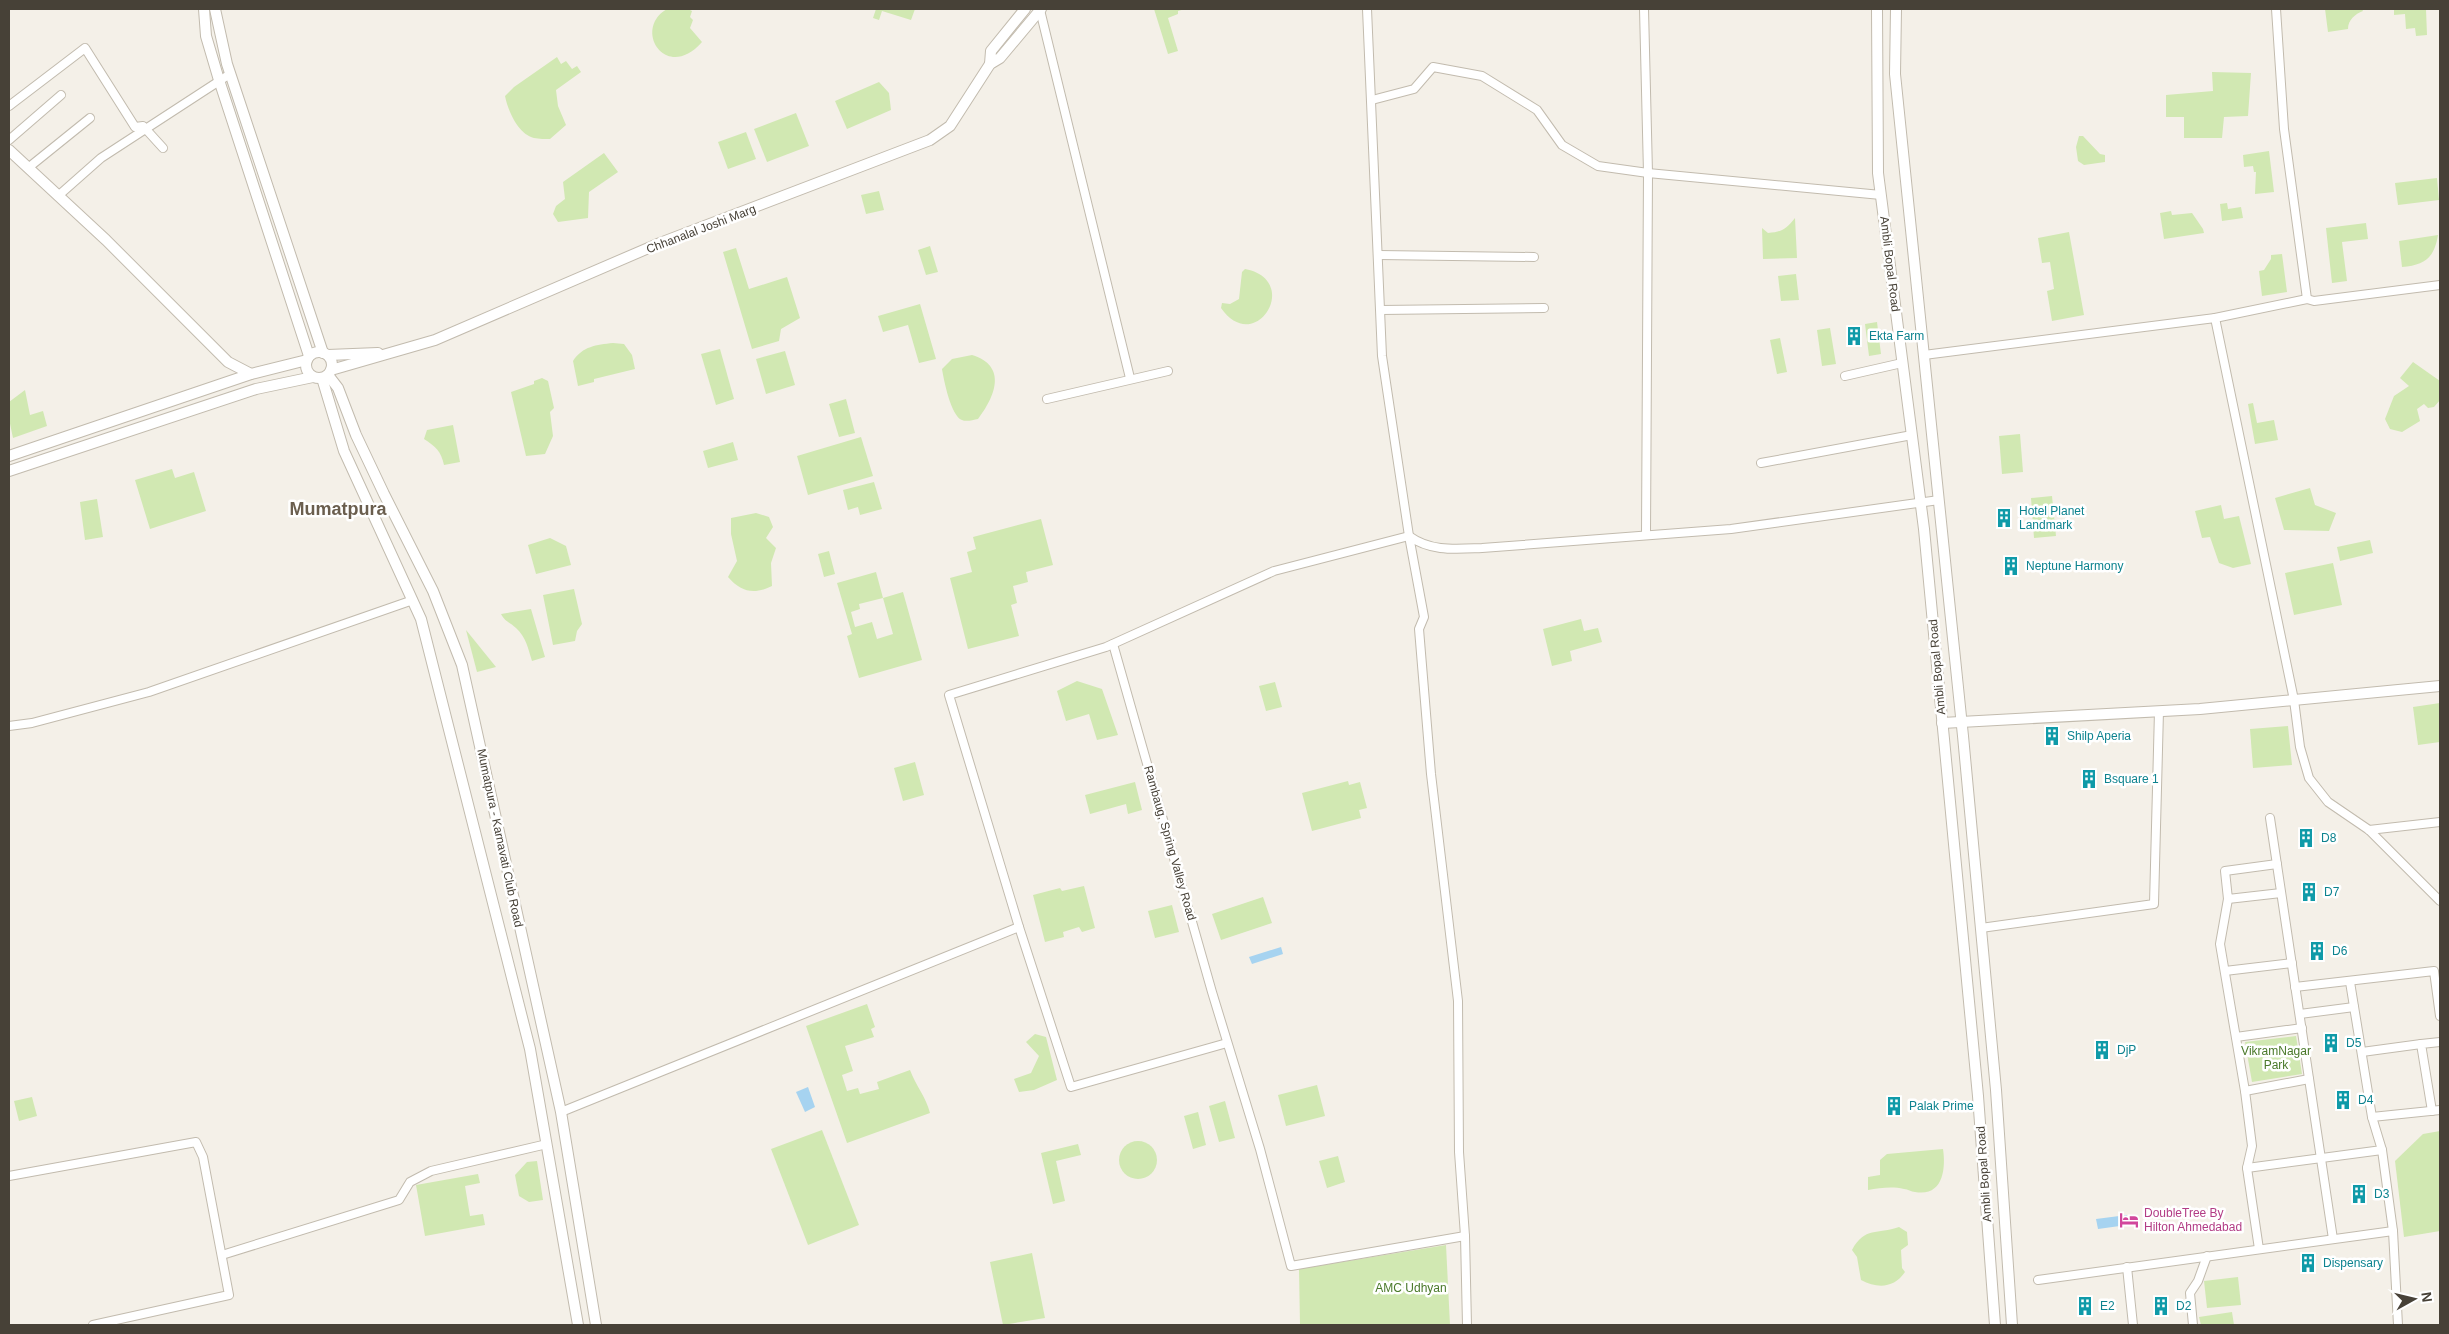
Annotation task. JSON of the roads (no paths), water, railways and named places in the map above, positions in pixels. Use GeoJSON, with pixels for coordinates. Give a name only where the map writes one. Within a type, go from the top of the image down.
{"type":"FeatureCollection","features":[{"type":"Feature","properties":{"kind":"street"},"geometry":{"type":"LineString","coordinates":[[204,9],[206,36],[308,358],[307,370],[324,375],[332,362],[325,354],[230,74],[214,9]]}},
{"type":"Feature","properties":{"kind":"street","name":"Chhanalal Joshi Marg"},"geometry":{"type":"LineString","coordinates":[[990,64],[991,51],[1025,9]]}},
{"type":"Feature","properties":{"kind":"street"},"geometry":{"type":"LineString","coordinates":[[1367,9],[1382,356],[1409,536],[1424,617],[1419,629],[1431,774],[1458,1002],[1459,1152],[1465,1236],[1466,1325]]}},
{"type":"Feature","properties":{"kind":"street"},"geometry":{"type":"LineString","coordinates":[[1644,9],[1648,173],[1646,534]]}},
{"type":"Feature","properties":{"kind":"street","name":"Ambli Bopal Road"},"geometry":{"type":"LineString","coordinates":[[1877,9],[1878,173],[1920,503],[1978,1096],[1995,1325]]}},
{"type":"Feature","properties":{"kind":"street","name":"Ambli Bopal Road"},"geometry":{"type":"LineString","coordinates":[[1896,9],[1895,74],[1962,720],[1996,1090],[2012,1325]]}},
{"type":"Feature","properties":{"kind":"street"},"geometry":{"type":"LineString","coordinates":[[2276,9],[2284,129],[2307,299]]}},
{"type":"Feature","properties":{"kind":"street"},"geometry":{"type":"LineString","coordinates":[[1041,10],[1130,378]]}},
{"type":"Feature","properties":{"kind":"street","name":"Chhanalal Joshi Marg"},"geometry":{"type":"LineString","coordinates":[[9,472],[256,389],[324,375],[382,354],[435,340],[660,243],[930,140],[950,126],[990,64],[1000,58],[1041,10]]}},
{"type":"Feature","properties":{"kind":"street"},"geometry":{"type":"LineString","coordinates":[[9,106],[84,48],[135,128],[142,126],[147,128],[163,148]]}},
{"type":"Feature","properties":{"kind":"street"},"geometry":{"type":"LineString","coordinates":[[1372,100],[1414,88],[1433,67],[1482,76],[1537,110],[1562,145],[1598,166],[1648,173],[1881,195]]}},
{"type":"Feature","properties":{"kind":"street"},"geometry":{"type":"LineString","coordinates":[[58,196],[101,158],[230,74]]}},
{"type":"Feature","properties":{"kind":"street"},"geometry":{"type":"LineString","coordinates":[[9,140],[61,95]]}},
{"type":"Feature","properties":{"kind":"street"},"geometry":{"type":"LineString","coordinates":[[28,168],[90,118]]}},
{"type":"Feature","properties":{"kind":"street"},"geometry":{"type":"LineString","coordinates":[[9,150],[106,240],[228,362],[251,374]]}},
{"type":"Feature","properties":{"kind":"street"},"geometry":{"type":"LineString","coordinates":[[1379,255],[1534,257]]}},
{"type":"Feature","properties":{"kind":"street"},"geometry":{"type":"LineString","coordinates":[[1924,355],[2215,318],[2307,299],[2323,300],[2440,285]]}},
{"type":"Feature","properties":{"kind":"street"},"geometry":{"type":"LineString","coordinates":[[1381,310],[1544,308]]}},
{"type":"Feature","properties":{"kind":"street"},"geometry":{"type":"LineString","coordinates":[[2215,318],[2294,700],[2300,747],[2309,778],[2328,802],[2370,830],[2440,901]]}},
{"type":"Feature","properties":{"kind":"street"},"geometry":{"type":"LineString","coordinates":[[9,456],[251,374],[308,358],[316,352],[325,354]]}},
{"type":"Feature","properties":{"kind":"street","name":"Chhanalal Joshi Marg"},"geometry":{"type":"LineString","coordinates":[[325,354],[376,352],[382,354]]}},
{"type":"Feature","properties":{"kind":"street"},"geometry":{"type":"LineString","coordinates":[[1845,376],[1902,363]]}},
{"type":"Feature","properties":{"kind":"street"},"geometry":{"type":"LineString","coordinates":[[1047,399],[1130,378],[1168,371]]}},
{"type":"Feature","properties":{"kind":"street","name":"Mumatpura - Karnavati Club Road"},"geometry":{"type":"LineString","coordinates":[[324,375],[344,451],[421,619],[466,789],[528,1039],[578,1325]]}},
{"type":"Feature","properties":{"kind":"street","name":"Mumatpura - Karnavati Club Road"},"geometry":{"type":"LineString","coordinates":[[324,375],[338,388],[384,494],[433,591],[462,665],[561,1112],[596,1325]]}},
{"type":"Feature","properties":{"kind":"street"},"geometry":{"type":"LineString","coordinates":[[1761,463],[1912,435]]}},
{"type":"Feature","properties":{"kind":"street"},"geometry":{"type":"LineString","coordinates":[[1409,536],[1419,544],[1452,549],[1760,525],[1939,500]]}},
{"type":"Feature","properties":{"kind":"street"},"geometry":{"type":"LineString","coordinates":[[1227,1042],[1070,1087],[1019,927],[949,695],[1113,644],[1274,571],[1409,536]]}},
{"type":"Feature","properties":{"kind":"street"},"geometry":{"type":"LineString","coordinates":[[9,726],[32,723],[149,692],[413,600]]}},
{"type":"Feature","properties":{"kind":"street","name":"Rambaug, Spring Valley Road"},"geometry":{"type":"LineString","coordinates":[[1113,644],[1227,1042],[1260,1150],[1291,1266],[1465,1236]]}},
{"type":"Feature","properties":{"kind":"street"},"geometry":{"type":"LineString","coordinates":[[1942,722],[2159,711],[2440,686]]}},
{"type":"Feature","properties":{"kind":"street"},"geometry":{"type":"LineString","coordinates":[[1981,928],[2154,904],[2159,711]]}},
{"type":"Feature","properties":{"kind":"street"},"geometry":{"type":"LineString","coordinates":[[2270,818],[2333,1239]]}},
{"type":"Feature","properties":{"kind":"street"},"geometry":{"type":"LineString","coordinates":[[2370,830],[2440,822]]}},
{"type":"Feature","properties":{"kind":"street"},"geometry":{"type":"LineString","coordinates":[[2259,1249],[2247,1168],[2252,1146],[2245,1091],[2220,944],[2228,899],[2226,871],[2277,864]]}},
{"type":"Feature","properties":{"kind":"street"},"geometry":{"type":"LineString","coordinates":[[2228,899],[2281,893]]}},
{"type":"Feature","properties":{"kind":"street"},"geometry":{"type":"LineString","coordinates":[[561,1112],[1019,927]]}},
{"type":"Feature","properties":{"kind":"street"},"geometry":{"type":"LineString","coordinates":[[2225,971],[2292,963]]}},
{"type":"Feature","properties":{"kind":"street"},"geometry":{"type":"LineString","coordinates":[[2295,986],[2350,982],[2434,971],[2440,1016]]}},
{"type":"Feature","properties":{"kind":"street"},"geometry":{"type":"LineString","coordinates":[[2350,982],[2372,1117],[2382,1150],[2393,1231],[2398,1325]]}},
{"type":"Feature","properties":{"kind":"street"},"geometry":{"type":"LineString","coordinates":[[2300,1014],[2354,1007]]}},
{"type":"Feature","properties":{"kind":"street"},"geometry":{"type":"LineString","coordinates":[[2236,1037],[2302,1028]]}},
{"type":"Feature","properties":{"kind":"street"},"geometry":{"type":"LineString","coordinates":[[2362,1052],[2440,1042]]}},
{"type":"Feature","properties":{"kind":"street"},"geometry":{"type":"LineString","coordinates":[[2372,1117],[2436,1110],[2421,1044]]}},
{"type":"Feature","properties":{"kind":"street"},"geometry":{"type":"LineString","coordinates":[[2245,1091],[2309,1079]]}},
{"type":"Feature","properties":{"kind":"street"},"geometry":{"type":"LineString","coordinates":[[9,1176],[196,1142],[203,1156],[229,1295],[93,1325]]}},
{"type":"Feature","properties":{"kind":"street"},"geometry":{"type":"LineString","coordinates":[[222,1255],[399,1200],[410,1182],[431,1171],[547,1144]]}},
{"type":"Feature","properties":{"kind":"street"},"geometry":{"type":"LineString","coordinates":[[2247,1168],[2382,1150]]}},
{"type":"Feature","properties":{"kind":"street"},"geometry":{"type":"LineString","coordinates":[[2038,1280],[2393,1231]]}},
{"type":"Feature","properties":{"kind":"street"},"geometry":{"type":"LineString","coordinates":[[2193,1325],[2190,1292],[2198,1281],[2207,1256]]}},
{"type":"Feature","properties":{"kind":"street"},"geometry":{"type":"LineString","coordinates":[[2128,1267],[2133,1325]]}},
{"type":"Feature","properties":{"kind":"water"},"geometry":{"type":"Polygon","coordinates":[[[1281,947],[1283,954],[1252,964],[1249,957],[1281,947]]]}},
{"type":"Feature","properties":{"kind":"water"},"geometry":{"type":"Polygon","coordinates":[[[808,1087],[815,1107],[805,1112],[796,1092],[808,1087]]]}},
{"type":"Feature","properties":{"kind":"water"},"geometry":{"type":"Polygon","coordinates":[[[2127,1215],[2127,1225],[2098,1229],[2096,1219],[2127,1215]]]}},
{"type":"Feature","properties":{"kind":"place","name":"Ekta Farm"},"geometry":{"type":"Point","coordinates":[1854,336]}},
{"type":"Feature","properties":{"kind":"place","name":"Hotel Planet Landmark"},"geometry":{"type":"Point","coordinates":[2004,518]}},
{"type":"Feature","properties":{"kind":"place","name":"Neptune Harmony"},"geometry":{"type":"Point","coordinates":[2011,566]}},
{"type":"Feature","properties":{"kind":"place","name":"Shilp Aperia"},"geometry":{"type":"Point","coordinates":[2052,736]}},
{"type":"Feature","properties":{"kind":"place","name":"Bsquare 1"},"geometry":{"type":"Point","coordinates":[2089,779]}},
{"type":"Feature","properties":{"kind":"place","name":"D8"},"geometry":{"type":"Point","coordinates":[2306,838]}},
{"type":"Feature","properties":{"kind":"place","name":"D7"},"geometry":{"type":"Point","coordinates":[2309,892]}},
{"type":"Feature","properties":{"kind":"place","name":"D6"},"geometry":{"type":"Point","coordinates":[2317,951]}},
{"type":"Feature","properties":{"kind":"place","name":"D5"},"geometry":{"type":"Point","coordinates":[2331,1043]}},
{"type":"Feature","properties":{"kind":"place","name":"DjP"},"geometry":{"type":"Point","coordinates":[2102,1050]}},
{"type":"Feature","properties":{"kind":"place","name":"D4"},"geometry":{"type":"Point","coordinates":[2343,1100]}},
{"type":"Feature","properties":{"kind":"place","name":"Palak Prime"},"geometry":{"type":"Point","coordinates":[1894,1106]}},
{"type":"Feature","properties":{"kind":"place","name":"D3"},"geometry":{"type":"Point","coordinates":[2359,1194]}},
{"type":"Feature","properties":{"kind":"place","name":"DoubleTree By Hilton Ahmedabad"},"geometry":{"type":"Point","coordinates":[2129,1220]}},
{"type":"Feature","properties":{"kind":"place","name":"Dispensary"},"geometry":{"type":"Point","coordinates":[2308,1263]}},
{"type":"Feature","properties":{"kind":"place","name":"E2"},"geometry":{"type":"Point","coordinates":[2085,1306]}},
{"type":"Feature","properties":{"kind":"place","name":"D2"},"geometry":{"type":"Point","coordinates":[2161,1306]}},
{"type":"Feature","properties":{"kind":"district","name":"Mumatpura"},"geometry":{"type":"Point","coordinates":[338,509]}},
{"type":"Feature","properties":{"kind":"park label","name":"VikramNagar Park"},"geometry":{"type":"Point","coordinates":[2276,1058]}},
{"type":"Feature","properties":{"kind":"park label","name":"AMC Udhyan"},"geometry":{"type":"Point","coordinates":[1411,1288]}}]}
